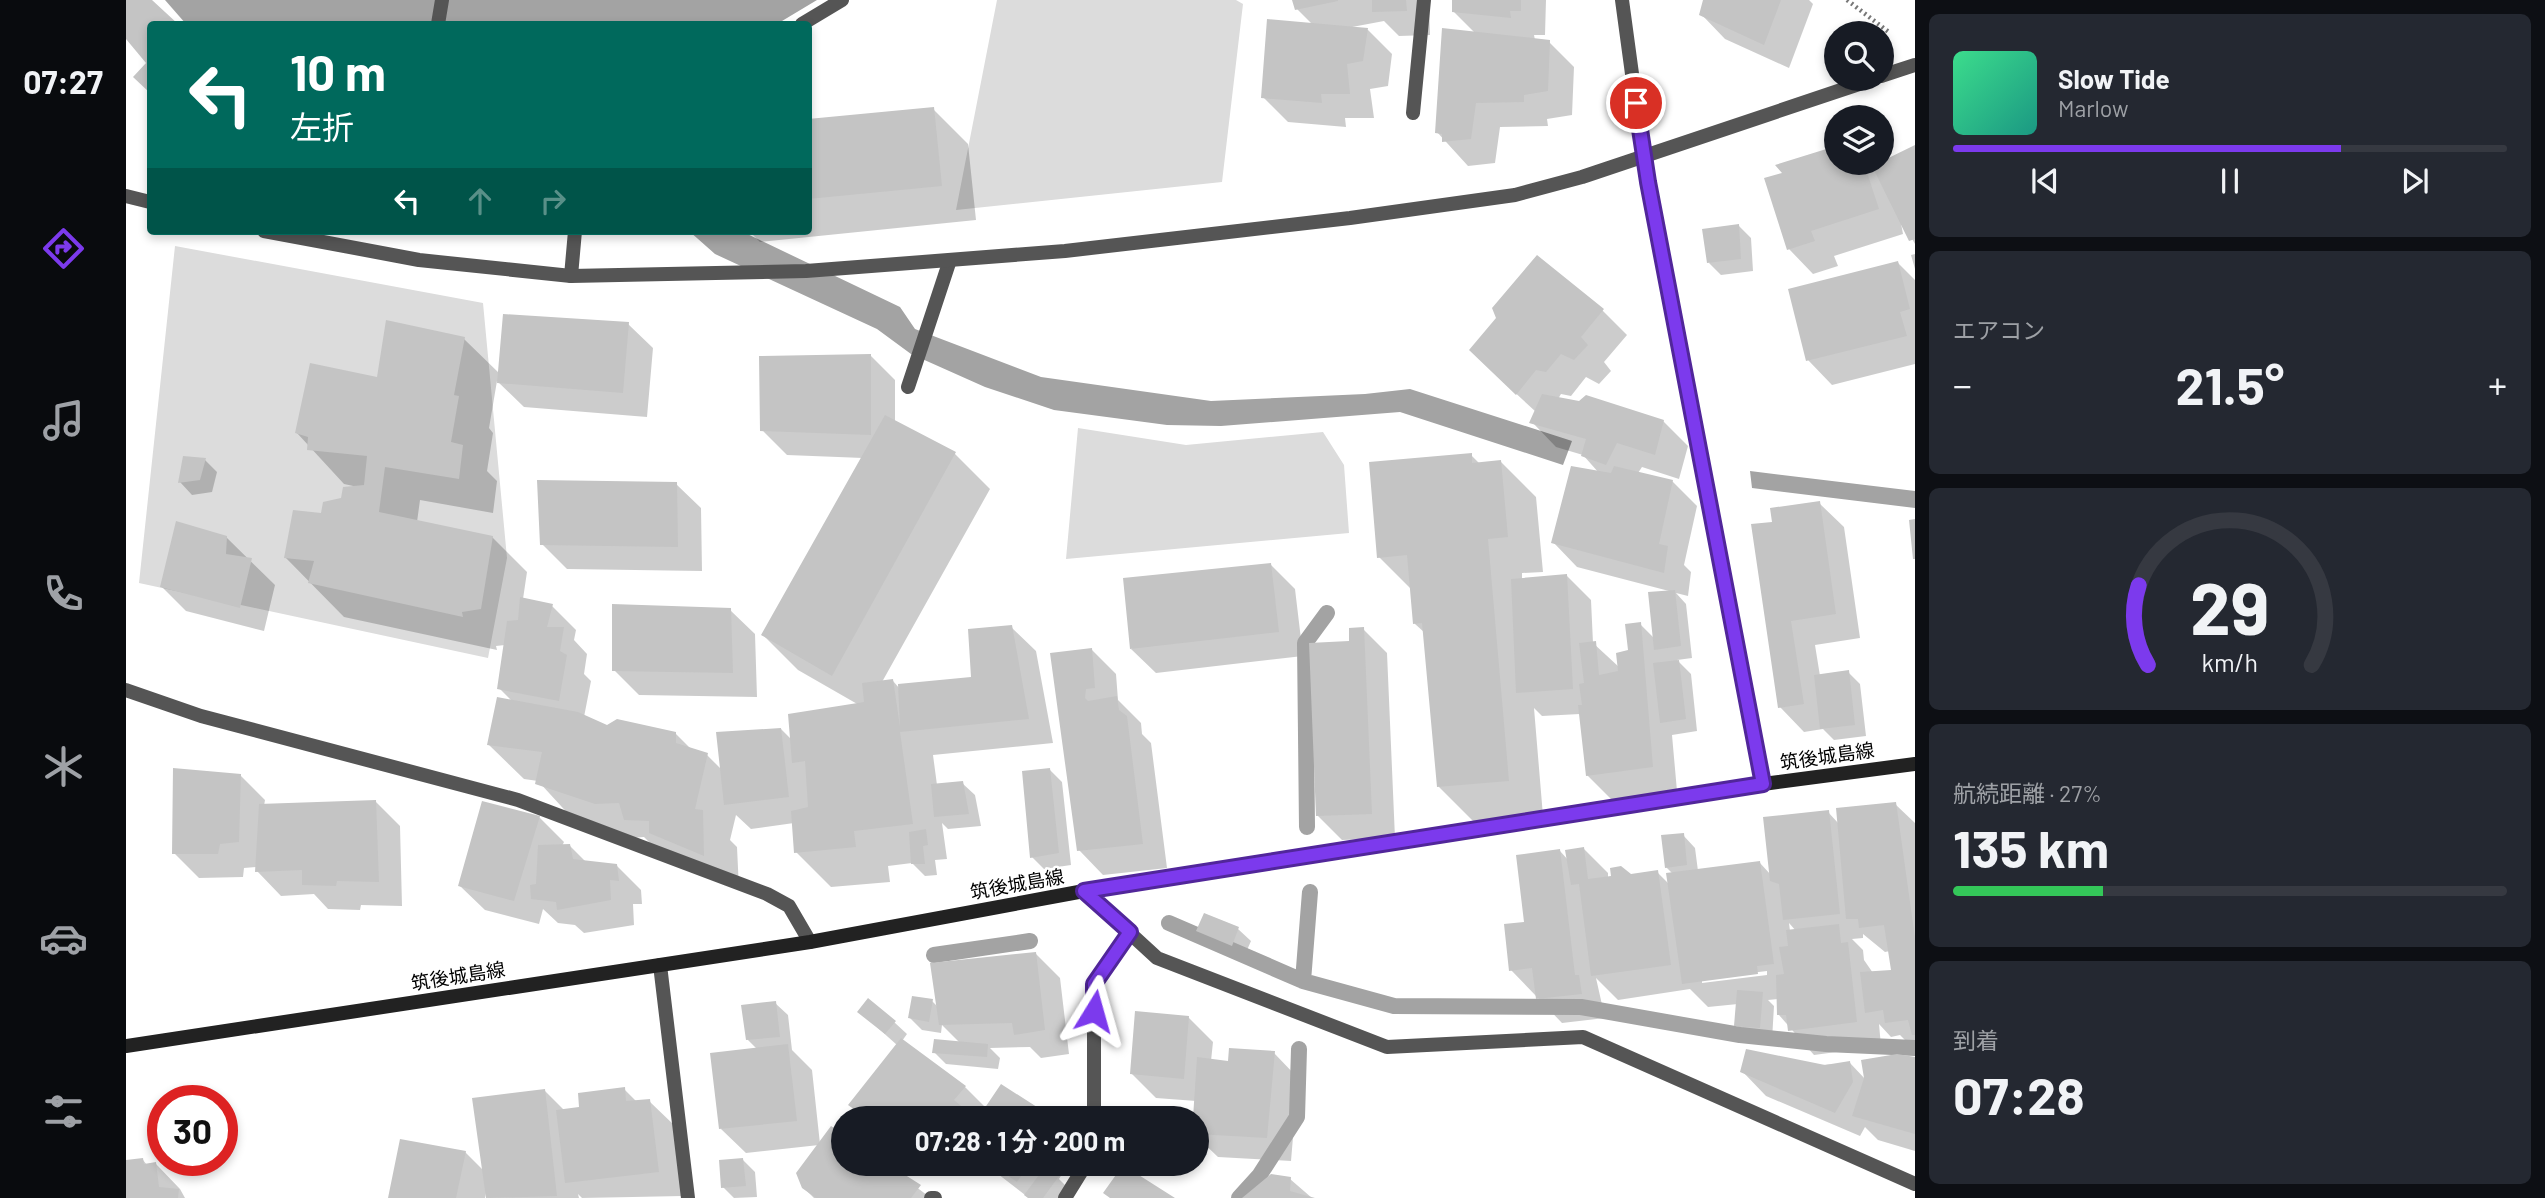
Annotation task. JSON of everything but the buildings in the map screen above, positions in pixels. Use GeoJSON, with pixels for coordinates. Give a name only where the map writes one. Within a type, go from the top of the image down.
{"type":"FeatureCollection","features":[{"type":"Feature","properties":{"kind":"main road","name":"筑後城島線"},"geometry":{"type":"LineString","coordinates":[[126,1046],[810,942],[1084,891],[1763,784],[1915,764]]}},
{"type":"Feature","properties":{"kind":"street"},"geometry":{"type":"LineString","coordinates":[[438,21],[442,0]]}},
{"type":"Feature","properties":{"kind":"street"},"geometry":{"type":"LineString","coordinates":[[807,21],[842,0]]}},
{"type":"Feature","properties":{"kind":"street"},"geometry":{"type":"LineString","coordinates":[[1413,113],[1424,0]]}},
{"type":"Feature","properties":{"kind":"street"},"geometry":{"type":"LineString","coordinates":[[1622,0],[1643,155],[1763,784]]}},
{"type":"Feature","properties":{"kind":"street"},"geometry":{"type":"LineString","coordinates":[[1894,72],[1915,65]]}},
{"type":"Feature","properties":{"kind":"street"},"geometry":{"type":"LineString","coordinates":[[285,235],[419,260],[571,276],[806,271],[1065,251],[1350,218],[1515,195],[1582,177],[1838,91]]}},
{"type":"Feature","properties":{"kind":"street"},"geometry":{"type":"LineString","coordinates":[[126,196],[147,201]]}},
{"type":"Feature","properties":{"kind":"street"},"geometry":{"type":"LineString","coordinates":[[571,276],[575,235]]}},
{"type":"Feature","properties":{"kind":"street"},"geometry":{"type":"LineString","coordinates":[[908,387],[950,260]]}},
{"type":"Feature","properties":{"kind":"street"},"geometry":{"type":"LineString","coordinates":[[126,690],[201,716],[518,800],[766,894],[789,906],[810,942]]}},
{"type":"Feature","properties":{"kind":"street"},"geometry":{"type":"LineString","coordinates":[[1084,891],[1157,958],[1387,1046],[1583,1037],[1915,1184]]}},
{"type":"Feature","properties":{"kind":"street"},"geometry":{"type":"LineString","coordinates":[[1094,1106],[1094,984],[1130,932]]}},
{"type":"Feature","properties":{"kind":"street"},"geometry":{"type":"LineString","coordinates":[[660,965],[688,1198]]}},
{"type":"Feature","properties":{"kind":"street"},"geometry":{"type":"LineString","coordinates":[[1065,1198],[1079,1176]]}},
{"type":"Feature","properties":{"kind":"path"},"geometry":{"type":"LineString","coordinates":[[1847,0],[1874,21]]}},
{"type":"Feature","properties":{"kind":"shaded area"},"geometry":{"type":"Polygon","coordinates":[[[165,0],[817,0],[782,21],[183,21],[165,0]]]}},
{"type":"Feature","properties":{"kind":"shaded area"},"geometry":{"type":"Polygon","coordinates":[[[997,0],[1236,0],[1243,4],[1222,182],[956,210],[997,0]]]}},
{"type":"Feature","properties":{"kind":"shaded area"},"geometry":{"type":"Polygon","coordinates":[[[694,235],[749,235],[900,307],[915,329],[1041,377],[1211,401],[1365,394],[1410,389],[1572,441],[1563,465],[1400,412],[1221,426],[1167,425],[1054,410],[985,387],[911,354],[877,329],[715,254],[694,235]]]}},
{"type":"Feature","properties":{"kind":"shaded area"},"geometry":{"type":"Polygon","coordinates":[[[175,246],[483,303],[507,558],[488,658],[139,583],[175,246]]]}},
{"type":"Feature","properties":{"kind":"shaded area"},"geometry":{"type":"Polygon","coordinates":[[[1078,428],[1186,445],[1323,432],[1344,465],[1349,533],[1066,559],[1078,428]]]}},
{"type":"Feature","properties":{"kind":"shaded area"},"geometry":{"type":"Polygon","coordinates":[[[1750,471],[1915,491],[1915,508],[1752,488],[1750,471]]]}},
{"type":"Feature","properties":{"kind":"waterway"},"geometry":{"type":"LineString","coordinates":[[1307,827],[1305,643],[1327,613]]}},
{"type":"Feature","properties":{"kind":"waterway"},"geometry":{"type":"LineString","coordinates":[[1303,981],[1310,892]]}},
{"type":"Feature","properties":{"kind":"waterway"},"geometry":{"type":"LineString","coordinates":[[1169,923],[1303,981],[1394,1006],[1581,1007],[1740,1035],[1826,1044],[1915,1048]]}},
{"type":"Feature","properties":{"kind":"waterway"},"geometry":{"type":"LineString","coordinates":[[934,955],[1030,941]]}},
{"type":"Feature","properties":{"kind":"waterway"},"geometry":{"type":"LineString","coordinates":[[1239,1198],[1259,1176],[1297,1117],[1299,1049]]}},
{"type":"Feature","properties":{"kind":"route"},"geometry":{"type":"LineString","coordinates":[[1094,1011],[1094,984],[1130,932],[1084,891],[1763,784],[1648,182],[1636,103]]}}]}
